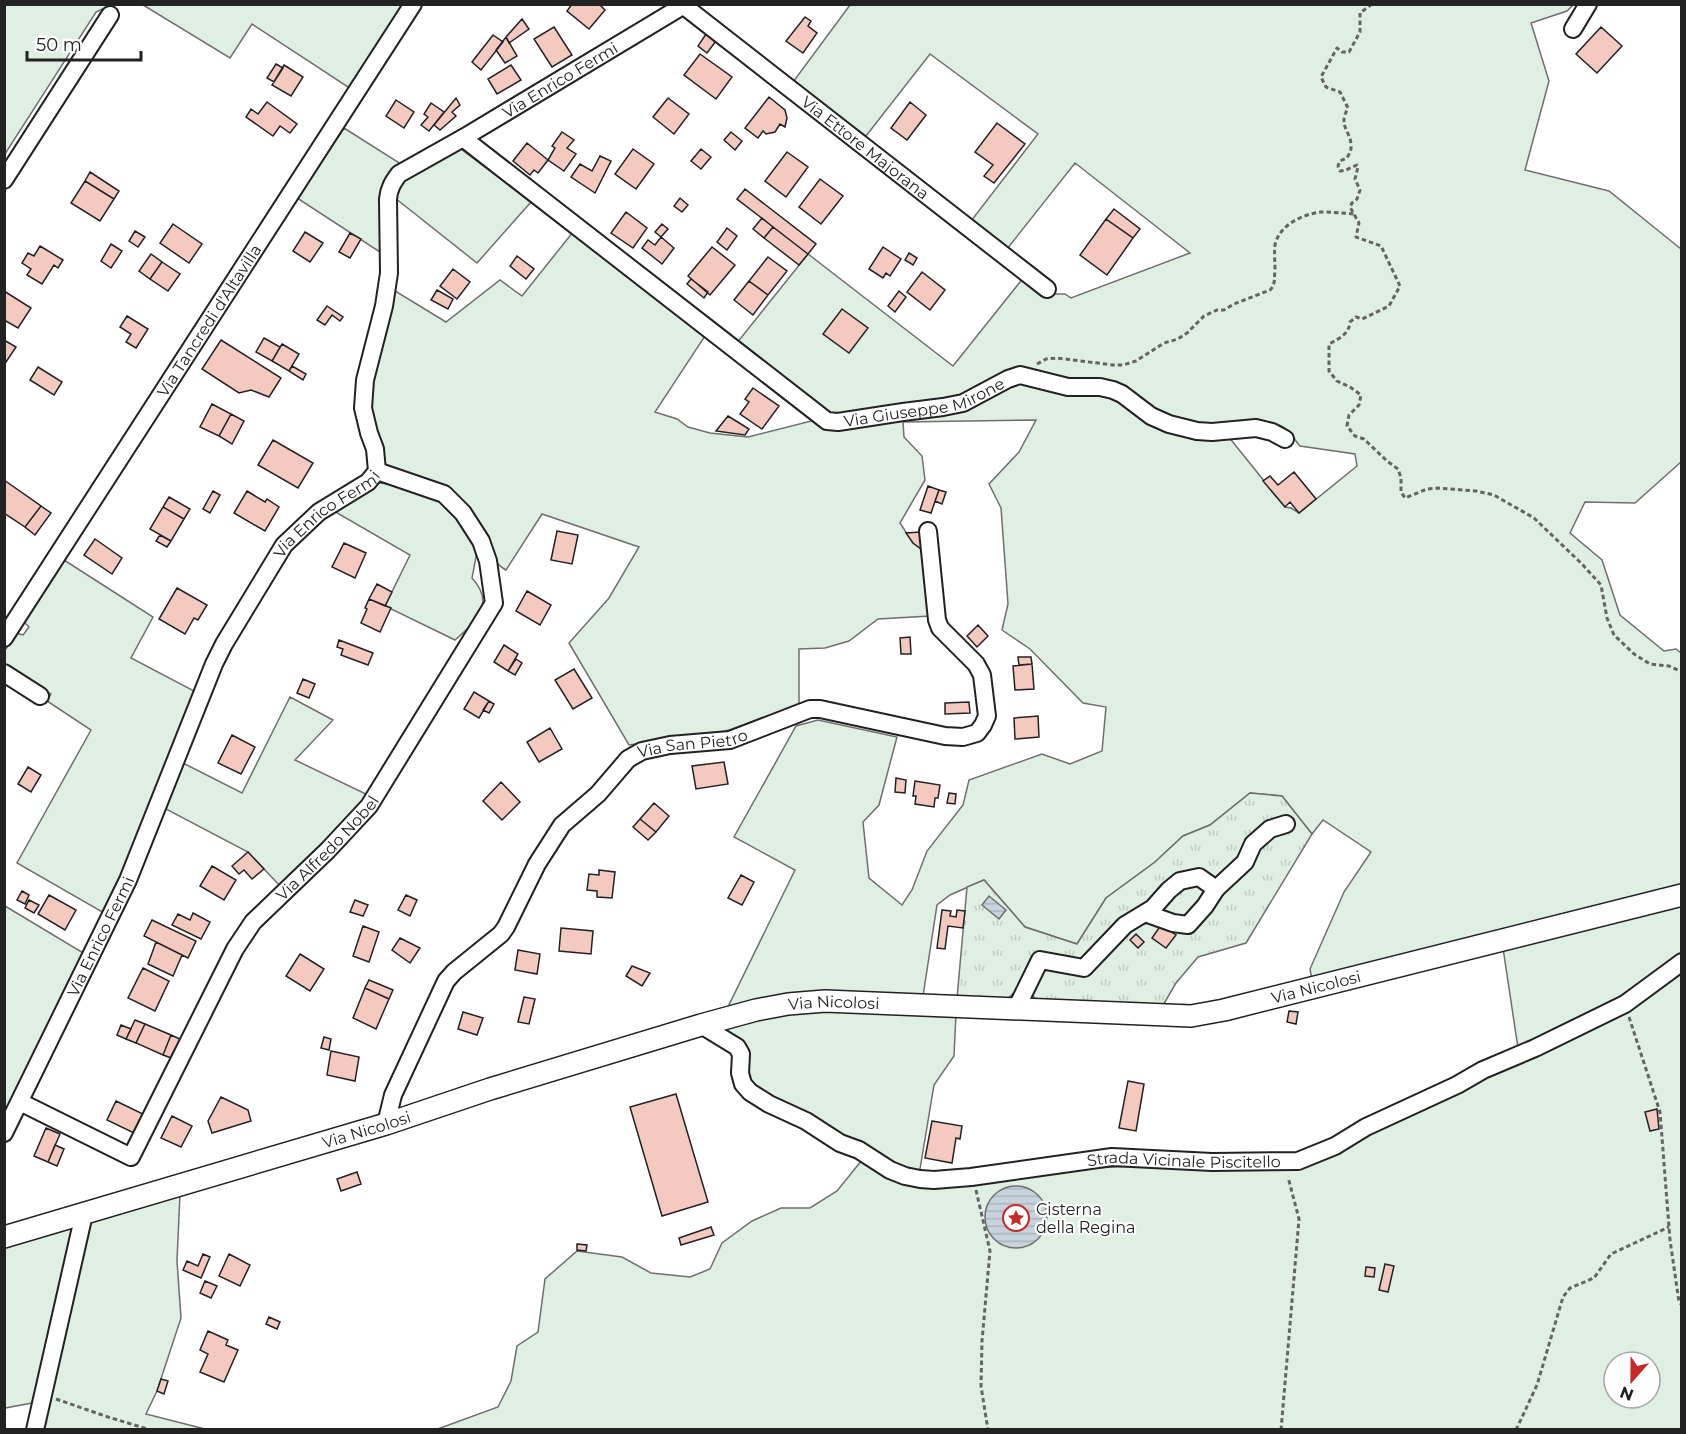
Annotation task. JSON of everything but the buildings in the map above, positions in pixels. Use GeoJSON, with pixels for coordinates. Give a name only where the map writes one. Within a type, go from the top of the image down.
{"type":"FeatureCollection","features":[{"type":"Feature","properties":{"kind":"main road","name":"Via Nicolosi"},"geometry":{"type":"LineString","coordinates":[[4,1237],[386,1124],[490,1089],[756,1010],[788,1004],[825,1001],[1191,1016],[1682,895]]}},
{"type":"Feature","properties":{"kind":"street","name":"Via Tancredi d'Altavilla"},"geometry":{"type":"LineString","coordinates":[[4,638],[413,4]]}},
{"type":"Feature","properties":{"kind":"street"},"geometry":{"type":"LineString","coordinates":[[1573,29],[1588,4]]}},
{"type":"Feature","properties":{"kind":"street","name":"Via Enrico Fermi"},"geometry":{"type":"LineString","coordinates":[[4,1133],[128,880],[224,644],[284,545],[319,512],[368,482],[376,471],[375,449],[363,408],[365,380],[384,306],[389,273],[389,191],[399,174],[464,138],[685,5]]}},
{"type":"Feature","properties":{"kind":"street","name":"Via Ettore Majorana"},"geometry":{"type":"LineString","coordinates":[[685,5],[1047,289]]}},
{"type":"Feature","properties":{"kind":"street"},"geometry":{"type":"LineString","coordinates":[[4,180],[110,15]]}},
{"type":"Feature","properties":{"kind":"street","name":"Via Giuseppe Mirone"},"geometry":{"type":"LineString","coordinates":[[464,138],[826,421],[838,422],[963,403],[1020,375],[1068,387],[1100,387],[1113,390],[1151,416],[1169,424],[1197,431],[1256,428],[1272,432],[1285,439]]}},
{"type":"Feature","properties":{"kind":"street","name":"Via Alfredo Nobel"},"geometry":{"type":"LineString","coordinates":[[20,1102],[131,1157],[241,940],[253,922],[328,850],[369,806],[494,603],[488,561],[481,541],[463,513],[444,494],[376,471]]}},
{"type":"Feature","properties":{"kind":"street","name":"Via San Pietro"},"geometry":{"type":"LineString","coordinates":[[386,1124],[393,1095],[446,981],[501,934],[537,864],[562,825],[598,794],[628,759],[642,751],[670,745],[730,740],[810,709],[945,736],[963,737],[977,733],[987,716],[981,675],[976,663],[940,628],[937,620],[928,531]]}},
{"type":"Feature","properties":{"kind":"street"},"geometry":{"type":"LineString","coordinates":[[4,673],[40,696]]}},
{"type":"Feature","properties":{"kind":"street"},"geometry":{"type":"LineString","coordinates":[[1145,913],[1173,923],[1188,925],[1216,889],[1245,862],[1253,844],[1270,829],[1286,824]]}},
{"type":"Feature","properties":{"kind":"street"},"geometry":{"type":"LineString","coordinates":[[1016,1009],[1040,960],[1084,968],[1125,925],[1153,908],[1168,890],[1180,881],[1199,877],[1216,889]]}},
{"type":"Feature","properties":{"kind":"street","name":"Strada Vicinale Piscitello"},"geometry":{"type":"LineString","coordinates":[[702,1025],[737,1047],[741,1054],[740,1073],[743,1084],[750,1092],[840,1143],[859,1150],[872,1160],[898,1173],[920,1179],[971,1177],[1112,1157],[1212,1162],[1298,1161],[1335,1146],[1366,1127],[1625,1004],[1682,962]]}},
{"type":"Feature","properties":{"kind":"street"},"geometry":{"type":"LineString","coordinates":[[34,1430],[84,1214]]}},
{"type":"Feature","properties":{"kind":"path"},"geometry":{"type":"LineString","coordinates":[[1371,4],[1360,13],[1360,32],[1349,52],[1342,52],[1337,48],[1321,77],[1326,87],[1340,92],[1348,108],[1343,116],[1343,124],[1348,133],[1351,148],[1347,158],[1340,161],[1338,166],[1340,171],[1357,165],[1358,167],[1355,179],[1360,190],[1357,199],[1350,207],[1359,223],[1356,237],[1382,246],[1400,286],[1389,306],[1362,319],[1356,317],[1350,322],[1349,328],[1342,337],[1329,344],[1329,371],[1337,381],[1361,395],[1359,405],[1349,415],[1347,426],[1355,436],[1364,439],[1398,469],[1401,478],[1401,492],[1405,498],[1427,489],[1476,491],[1494,495],[1534,518],[1601,585],[1607,618],[1614,635],[1634,654],[1650,664],[1669,666],[1682,672]]}},
{"type":"Feature","properties":{"kind":"path"},"geometry":{"type":"LineString","coordinates":[[1026,376],[1038,363],[1046,359],[1057,358],[1123,365],[1144,357],[1164,343],[1178,339],[1187,333],[1204,316],[1270,290],[1274,286],[1275,279],[1275,244],[1282,229],[1296,219],[1319,212],[1354,214]]}},
{"type":"Feature","properties":{"kind":"path"},"geometry":{"type":"LineString","coordinates":[[1625,1004],[1660,1112],[1670,1240],[1679,1302],[1682,1305]]}},
{"type":"Feature","properties":{"kind":"path"},"geometry":{"type":"LineString","coordinates":[[1281,1430],[1299,1219],[1283,1161]]}},
{"type":"Feature","properties":{"kind":"path"},"geometry":{"type":"LineString","coordinates":[[971,1177],[975,1184],[990,1251],[982,1341],[981,1386],[988,1430]]}},
{"type":"Feature","properties":{"kind":"path"},"geometry":{"type":"LineString","coordinates":[[1516,1430],[1537,1385],[1563,1297],[1570,1288],[1594,1278],[1611,1254],[1670,1226]]}},
{"type":"Feature","properties":{"kind":"path"},"geometry":{"type":"LineString","coordinates":[[43,1394],[151,1430]]}},
{"type":"Feature","properties":{"kind":"green space"},"geometry":{"type":"Polygon","coordinates":[[[5,4],[111,5],[96,12],[5,154],[5,4]]]}},
{"type":"Feature","properties":{"kind":"green space"},"geometry":{"type":"Polygon","coordinates":[[[143,5],[406,5],[351,89],[252,24],[230,58],[143,5]]]}},
{"type":"Feature","properties":{"kind":"green space"},"geometry":{"type":"Polygon","coordinates":[[[850,5],[1573,5],[1567,11],[1531,23],[1549,81],[1525,170],[1609,191],[1681,249],[1681,462],[1635,503],[1585,502],[1570,533],[1602,560],[1620,615],[1664,651],[1676,649],[1681,653],[1681,886],[1312,980],[1310,969],[1344,892],[1371,852],[1323,820],[1312,834],[1282,796],[1250,793],[1210,825],[1183,836],[1155,862],[1106,898],[1077,944],[1025,927],[984,880],[950,895],[937,905],[923,996],[843,992],[797,993],[725,1013],[795,870],[734,837],[796,726],[818,720],[897,737],[879,805],[863,822],[869,878],[902,905],[912,890],[927,851],[963,805],[969,780],[1042,754],[1070,764],[1102,751],[1106,707],[1083,703],[1030,649],[1002,630],[1008,604],[1001,508],[989,484],[1019,452],[1036,420],[903,422],[904,437],[922,456],[925,480],[900,523],[913,543],[921,549],[930,616],[878,619],[849,641],[825,648],[799,649],[799,705],[726,731],[629,745],[569,643],[609,598],[639,547],[542,514],[506,570],[496,562],[473,520],[449,493],[423,479],[385,465],[367,399],[369,381],[390,311],[392,289],[446,322],[500,280],[522,296],[573,232],[705,336],[655,412],[677,419],[688,427],[710,433],[748,437],[815,420],[838,426],[964,406],[1019,379],[1067,391],[1093,390],[1110,394],[1147,419],[1173,429],[1213,436],[1228,436],[1285,507],[1299,513],[1357,466],[1355,454],[1300,446],[1288,431],[1276,424],[1254,421],[1207,427],[1185,424],[1158,416],[1109,385],[1093,381],[1058,381],[1028,373],[1004,376],[950,402],[833,418],[736,344],[808,254],[953,366],[1024,277],[1043,294],[1065,294],[1071,298],[1190,253],[1075,163],[1007,249],[971,221],[1038,134],[930,54],[866,136],[793,82],[850,5]]]}},
{"type":"Feature","properties":{"kind":"green space"},"geometry":{"type":"Polygon","coordinates":[[[344,128],[401,164],[383,254],[297,198],[344,128]]]}},
{"type":"Feature","properties":{"kind":"green space"},"geometry":{"type":"Polygon","coordinates":[[[461,149],[531,202],[477,263],[395,198],[398,186],[407,177],[461,149]]]}},
{"type":"Feature","properties":{"kind":"green space"},"geometry":{"type":"Polygon","coordinates":[[[380,483],[397,485],[436,497],[454,511],[475,547],[476,557],[472,578],[479,587],[483,604],[476,619],[455,640],[385,606],[410,555],[332,510],[380,483]]]}},
{"type":"Feature","properties":{"kind":"green space"},"geometry":{"type":"Polygon","coordinates":[[[64,560],[153,617],[131,658],[196,692],[121,877],[104,913],[17,863],[91,730],[47,701],[51,694],[5,665],[4,652],[16,633],[23,635],[29,627],[24,622],[64,560]]]}},
{"type":"Feature","properties":{"kind":"green space"},"geometry":{"type":"Polygon","coordinates":[[[290,697],[333,720],[295,760],[368,795],[281,887],[248,852],[164,808],[183,763],[242,793],[290,697]]]}},
{"type":"Feature","properties":{"kind":"green space"},"geometry":{"type":"Polygon","coordinates":[[[1250,793],[1282,796],[1312,834],[1246,943],[1198,957],[1176,983],[1162,1007],[1039,1002],[1028,991],[1018,989],[1005,1001],[957,998],[967,887],[984,880],[1025,927],[1077,944],[1106,898],[1155,862],[1183,836],[1210,825],[1250,793]]]}},
{"type":"Feature","properties":{"kind":"green space"},"geometry":{"type":"Polygon","coordinates":[[[1681,903],[1682,953],[1679,956],[1617,998],[1518,1048],[1503,948],[1681,903]]]}},
{"type":"Feature","properties":{"kind":"green space"},"geometry":{"type":"Polygon","coordinates":[[[5,906],[85,954],[5,1115],[5,906]]]}},
{"type":"Feature","properties":{"kind":"green space"},"geometry":{"type":"Polygon","coordinates":[[[1681,973],[1681,1429],[435,1430],[498,1407],[511,1381],[517,1346],[538,1332],[545,1279],[577,1251],[622,1257],[651,1273],[690,1277],[710,1269],[722,1243],[752,1221],[781,1208],[810,1208],[837,1191],[862,1160],[895,1178],[1333,1153],[1466,1086],[1635,1006],[1681,973]]]}},
{"type":"Feature","properties":{"kind":"green space"},"geometry":{"type":"Polygon","coordinates":[[[818,1009],[956,1014],[954,1056],[934,1085],[919,1175],[829,1133],[756,1091],[716,1029],[792,1011],[818,1009]]]}},
{"type":"Feature","properties":{"kind":"green space"},"geometry":{"type":"Polygon","coordinates":[[[180,1194],[177,1261],[181,1318],[157,1391],[146,1414],[205,1429],[44,1430],[51,1399],[49,1389],[86,1221],[180,1194]]]}},
{"type":"Feature","properties":{"kind":"green space"},"geometry":{"type":"Polygon","coordinates":[[[78,1223],[32,1403],[5,1408],[5,1245],[78,1223]]]}},
{"type":"Feature","properties":{"kind":"shaded area"},"geometry":{"type":"Polygon","coordinates":[[[989,896],[1006,910],[999,919],[982,905],[989,896]]]}},
{"type":"Feature","properties":{"kind":"shaded area","name":"Cisterna della Regina"},"geometry":{"type":"Polygon","coordinates":[[[1010,1186],[1022,1186],[1038,1195],[1045,1205],[1047,1217],[1045,1229],[1038,1239],[1022,1248],[1010,1248],[999,1243],[990,1234],[985,1223],[985,1211],[990,1200],[999,1191],[1010,1186]]]}},
{"type":"Feature","properties":{"kind":"place","name":"Cisterna della Regina"},"geometry":{"type":"Point","coordinates":[1016,1218]}}]}
